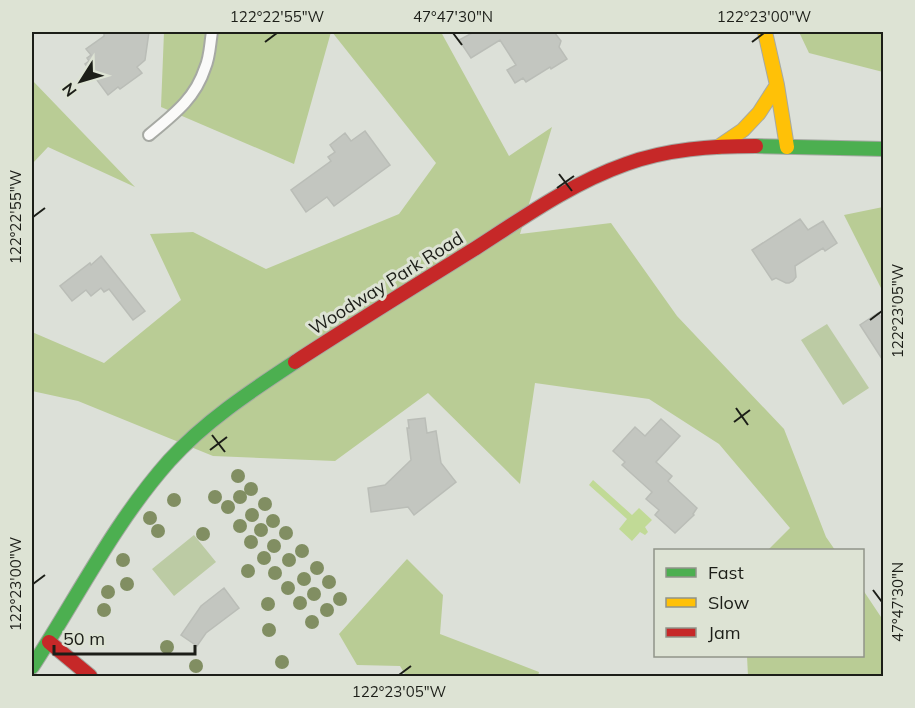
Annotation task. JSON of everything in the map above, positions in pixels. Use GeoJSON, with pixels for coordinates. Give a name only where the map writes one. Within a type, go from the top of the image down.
{"type":"FeatureCollection","features":[{"type":"Feature","properties":{"kind":"street"},"geometry":{"type":"LineString","coordinates":[[765,32],[787,147]]}},
{"type":"Feature","properties":{"kind":"street"},"geometry":{"type":"LineString","coordinates":[[718,147],[743,130],[759,113],[777,86]]}},
{"type":"Feature","properties":{"kind":"street","name":"Woodway Park Road"},"geometry":{"type":"LineString","coordinates":[[32,667],[141,496],[172,459],[209,424],[294,363],[557,197],[621,165],[676,151],[718,147],[884,149]]}},
{"type":"Feature","properties":{"kind":"street"},"geometry":{"type":"LineString","coordinates":[[49,642],[90,676]]}},
{"type":"Feature","properties":{"kind":"lane"},"geometry":{"type":"LineString","coordinates":[[149,135],[178,111],[195,91],[206,67],[212,32]]}},
{"type":"Feature","properties":{"kind":"shaded area"},"geometry":{"type":"Polygon","coordinates":[[[164,32],[331,32],[294,164],[161,107],[164,32]]]}},
{"type":"Feature","properties":{"kind":"shaded area"},"geometry":{"type":"Polygon","coordinates":[[[332,32],[441,32],[509,156],[552,127],[520,234],[611,223],[677,316],[784,429],[826,537],[834,549],[769,549],[790,528],[719,444],[649,399],[535,383],[520,484],[428,393],[335,461],[213,456],[78,401],[32,391],[32,332],[104,363],[181,300],[150,234],[193,232],[266,269],[399,214],[436,163],[332,32]]]}},
{"type":"Feature","properties":{"kind":"shaded area"},"geometry":{"type":"Polygon","coordinates":[[[799,32],[883,32],[883,72],[809,53],[799,32]]]}},
{"type":"Feature","properties":{"kind":"shaded area"},"geometry":{"type":"Polygon","coordinates":[[[32,80],[135,187],[48,147],[32,164],[32,80]]]}},
{"type":"Feature","properties":{"kind":"shaded area"},"geometry":{"type":"Polygon","coordinates":[[[884,207],[883,292],[844,215],[884,207]]]}},
{"type":"Feature","properties":{"kind":"shaded area"},"geometry":{"type":"Polygon","coordinates":[[[827,324],[869,388],[843,405],[801,340],[827,324]]]}},
{"type":"Feature","properties":{"kind":"shaded area"},"geometry":{"type":"Polygon","coordinates":[[[593,480],[632,515],[639,508],[652,520],[645,527],[648,532],[645,535],[640,532],[632,541],[619,529],[627,519],[589,485],[593,480]]]}},
{"type":"Feature","properties":{"kind":"shaded area"},"geometry":{"type":"Polygon","coordinates":[[[194,535],[216,562],[174,596],[152,569],[194,535]]]}},
{"type":"Feature","properties":{"kind":"shaded area"},"geometry":{"type":"Polygon","coordinates":[[[407,559],[443,595],[440,634],[539,672],[538,676],[406,676],[400,666],[357,665],[339,634],[407,559]]]}},
{"type":"Feature","properties":{"kind":"shaded area"},"geometry":{"type":"Polygon","coordinates":[[[864,592],[883,620],[883,676],[748,676],[747,657],[864,657],[864,592]]]}},
{"type":"Feature","properties":{"kind":"building"},"geometry":{"type":"Polygon","coordinates":[[[104,32],[149,32],[145,60],[137,67],[142,73],[108,95],[85,64],[91,55],[86,49],[104,36],[104,32]]]}},
{"type":"Feature","properties":{"kind":"building"},"geometry":{"type":"Polygon","coordinates":[[[474,32],[554,32],[561,41],[559,47],[567,59],[526,82],[523,78],[515,83],[507,70],[516,65],[500,40],[471,58],[459,40],[474,32]]]}},
{"type":"Feature","properties":{"kind":"building"},"geometry":{"type":"Polygon","coordinates":[[[365,131],[390,165],[334,206],[327,197],[306,212],[291,190],[331,161],[328,157],[335,152],[330,145],[345,133],[351,141],[365,131]]]}},
{"type":"Feature","properties":{"kind":"building"},"geometry":{"type":"Polygon","coordinates":[[[800,219],[808,230],[823,221],[837,243],[825,251],[823,248],[795,266],[796,277],[793,281],[786,283],[776,278],[772,280],[752,250],[800,219]]]}},
{"type":"Feature","properties":{"kind":"building"},"geometry":{"type":"Polygon","coordinates":[[[101,256],[145,311],[133,320],[109,289],[104,292],[101,288],[91,296],[86,290],[72,301],[60,286],[101,256]]]}},
{"type":"Feature","properties":{"kind":"building"},"geometry":{"type":"Polygon","coordinates":[[[878,313],[884,321],[884,362],[860,325],[878,313]]]}},
{"type":"Feature","properties":{"kind":"building"},"geometry":{"type":"Polygon","coordinates":[[[425,418],[427,433],[436,431],[441,463],[456,482],[414,515],[408,507],[371,512],[368,488],[385,485],[411,460],[408,420],[425,418]]]}},
{"type":"Feature","properties":{"kind":"building"},"geometry":{"type":"Polygon","coordinates":[[[661,419],[680,436],[656,462],[672,476],[668,481],[697,508],[694,515],[675,533],[655,515],[659,510],[646,499],[652,492],[622,465],[625,462],[613,451],[635,427],[645,436],[661,419]]]}},
{"type":"Feature","properties":{"kind":"building"},"geometry":{"type":"Polygon","coordinates":[[[224,588],[239,608],[206,633],[197,646],[181,635],[201,606],[224,588]]]}},
{"type":"Feature","properties":{"kind":"traffic: fast"},"geometry":{"type":"LineString","coordinates":[[756,146],[884,149]]}},
{"type":"Feature","properties":{"kind":"traffic: fast"},"geometry":{"type":"LineString","coordinates":[[32,667],[113,535],[169,461],[213,420],[295,362]]}},
{"type":"Feature","properties":{"kind":"traffic: slow"},"geometry":{"type":"LineString","coordinates":[[765,32],[777,85],[787,147]]}},
{"type":"Feature","properties":{"kind":"traffic: slow"},"geometry":{"type":"LineString","coordinates":[[718,147],[743,130],[759,113],[777,85]]}},
{"type":"Feature","properties":{"kind":"traffic: jam"},"geometry":{"type":"LineString","coordinates":[[295,362],[530,213],[606,172],[642,159],[674,152],[756,146]]}},
{"type":"Feature","properties":{"kind":"traffic: jam"},"geometry":{"type":"LineString","coordinates":[[49,642],[90,676]]}}]}
